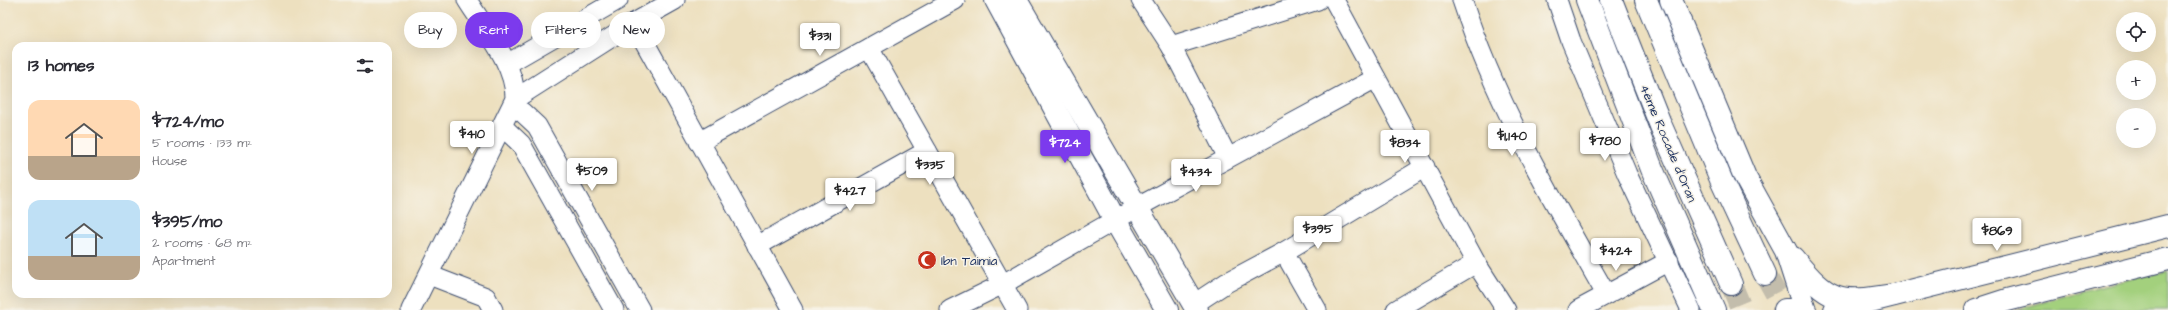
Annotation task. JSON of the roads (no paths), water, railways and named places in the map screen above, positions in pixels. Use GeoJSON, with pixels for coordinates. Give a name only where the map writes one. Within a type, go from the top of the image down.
{"type":"FeatureCollection","features":[{"type":"Feature","properties":{"kind":"main road"},"geometry":{"type":"LineString","coordinates":[[996,0],[1115,220],[1167,310]]}},
{"type":"Feature","properties":{"kind":"main road"},"geometry":{"type":"LineString","coordinates":[[1016,0],[1195,307]]}},
{"type":"Feature","properties":{"kind":"main road"},"geometry":{"type":"LineString","coordinates":[[1587,0],[1652,169],[1685,242],[1700,282],[1714,310]]}},
{"type":"Feature","properties":{"kind":"main road","name":"4ème Rocade d'Oran"},"geometry":{"type":"LineString","coordinates":[[1611,0],[1661,126],[1731,284]]}},
{"type":"Feature","properties":{"kind":"main road"},"geometry":{"type":"LineString","coordinates":[[1646,0],[1722,182],[1765,274]]}},
{"type":"Feature","properties":{"kind":"main road"},"geometry":{"type":"LineString","coordinates":[[1671,0],[1745,177],[1786,251],[1805,310]]}},
{"type":"Feature","properties":{"kind":"main road"},"geometry":{"type":"LineString","coordinates":[[1835,310],[2168,226]]}},
{"type":"Feature","properties":{"kind":"main road"},"geometry":{"type":"LineString","coordinates":[[1786,251],[1812,281],[1828,292],[1842,299],[1858,301],[1893,296]]}},
{"type":"Feature","properties":{"kind":"main road"},"geometry":{"type":"LineString","coordinates":[[1976,310],[2007,300],[2168,259]]}},
{"type":"Feature","properties":{"kind":"main road"},"geometry":{"type":"LineString","coordinates":[[1700,282],[1707,310]]}},
{"type":"Feature","properties":{"kind":"main road"},"geometry":{"type":"LineString","coordinates":[[1785,310],[1791,310]]}},
{"type":"Feature","properties":{"kind":"street"},"geometry":{"type":"LineString","coordinates":[[411,310],[514,104],[514,81],[507,64],[467,0]]}},
{"type":"Feature","properties":{"kind":"street"},"geometry":{"type":"LineString","coordinates":[[507,64],[618,0]]}},
{"type":"Feature","properties":{"kind":"street"},"geometry":{"type":"LineString","coordinates":[[654,12],[675,0]]}},
{"type":"Feature","properties":{"kind":"street"},"geometry":{"type":"LineString","coordinates":[[699,142],[955,0]]}},
{"type":"Feature","properties":{"kind":"street"},"geometry":{"type":"LineString","coordinates":[[1141,0],[1171,46],[1228,158]]}},
{"type":"Feature","properties":{"kind":"street"},"geometry":{"type":"LineString","coordinates":[[1171,46],[1318,0]]}},
{"type":"Feature","properties":{"kind":"street"},"geometry":{"type":"LineString","coordinates":[[1334,0],[1476,263],[1506,310]]}},
{"type":"Feature","properties":{"kind":"street"},"geometry":{"type":"LineString","coordinates":[[1462,0],[1482,56],[1525,147],[1606,294]]}},
{"type":"Feature","properties":{"kind":"street"},"geometry":{"type":"LineString","coordinates":[[1557,0],[1571,40],[1627,174],[1691,310]]}},
{"type":"Feature","properties":{"kind":"street"},"geometry":{"type":"LineString","coordinates":[[514,104],[609,40]]}},
{"type":"Feature","properties":{"kind":"street"},"geometry":{"type":"LineString","coordinates":[[648,48],[793,310]]}},
{"type":"Feature","properties":{"kind":"street"},"geometry":{"type":"LineString","coordinates":[[869,48],[1017,310]]}},
{"type":"Feature","properties":{"kind":"street"},"geometry":{"type":"LineString","coordinates":[[950,310],[1003,284],[1136,208],[1376,78]]}},
{"type":"Feature","properties":{"kind":"street"},"geometry":{"type":"LineString","coordinates":[[514,104],[537,126],[640,310]]}},
{"type":"Feature","properties":{"kind":"street"},"geometry":{"type":"LineString","coordinates":[[503,127],[521,144],[614,310]]}},
{"type":"Feature","properties":{"kind":"street"},"geometry":{"type":"LineString","coordinates":[[757,246],[927,151]]}},
{"type":"Feature","properties":{"kind":"street"},"geometry":{"type":"LineString","coordinates":[[1195,307],[1226,283],[1284,252],[1425,167]]}},
{"type":"Feature","properties":{"kind":"street"},"geometry":{"type":"LineString","coordinates":[[1284,252],[1317,310]]}},
{"type":"Feature","properties":{"kind":"street"},"geometry":{"type":"LineString","coordinates":[[1578,310],[1669,261]]}},
{"type":"Feature","properties":{"kind":"street"},"geometry":{"type":"LineString","coordinates":[[1396,310],[1476,263]]}},
{"type":"Feature","properties":{"kind":"street"},"geometry":{"type":"LineString","coordinates":[[429,275],[486,297],[493,310]]}},
{"type":"Feature","properties":{"kind":"tunnel"},"geometry":{"type":"LineString","coordinates":[[1765,274],[1785,310]]}},
{"type":"Feature","properties":{"kind":"tunnel"},"geometry":{"type":"LineString","coordinates":[[1731,284],[1742,310]]}},
{"type":"Feature","properties":{"kind":"place","name":"Ibn Taimia"},"geometry":{"type":"Point","coordinates":[927,260]}}]}
